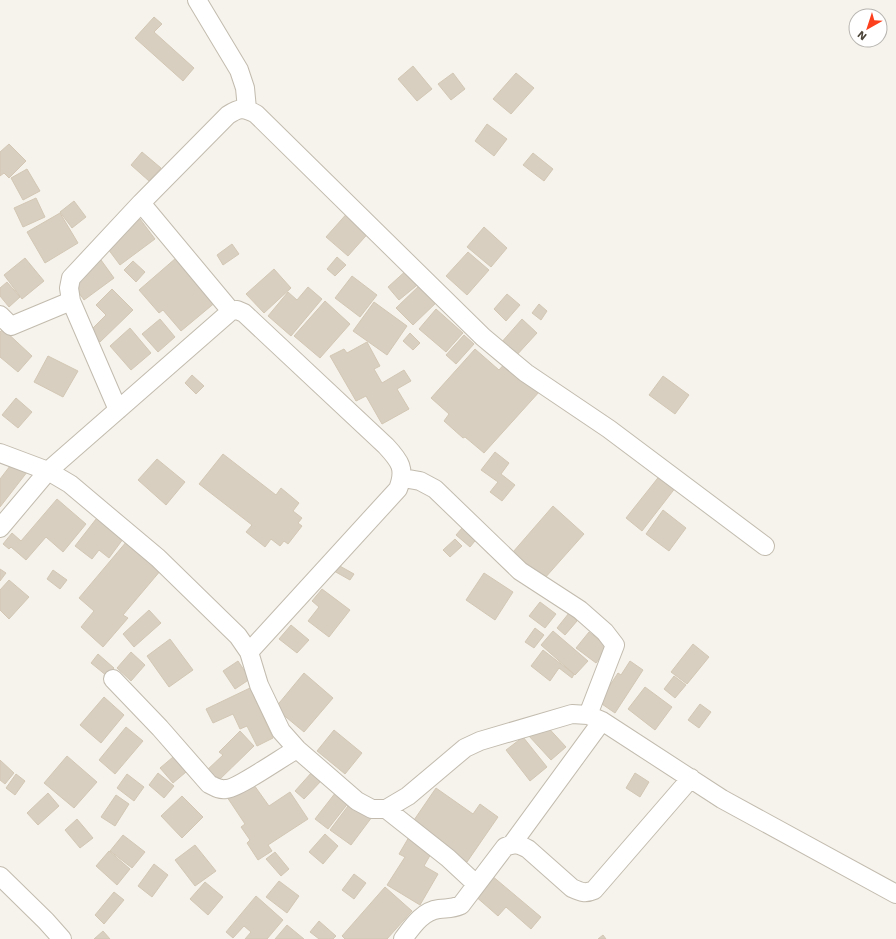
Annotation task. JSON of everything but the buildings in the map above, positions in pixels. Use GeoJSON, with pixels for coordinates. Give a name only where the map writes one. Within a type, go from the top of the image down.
{"type":"FeatureCollection","features":[{"type":"Feature","properties":{"kind":"street"},"geometry":{"type":"LineString","coordinates":[[197,0],[239,70],[245,88],[247,109]]}},
{"type":"Feature","properties":{"kind":"street"},"geometry":{"type":"LineString","coordinates":[[118,410],[71,301],[68,288],[71,278],[141,203],[228,115],[237,110],[247,109],[256,114],[483,337],[526,373],[609,429],[765,546]]}},
{"type":"Feature","properties":{"kind":"street"},"geometry":{"type":"LineString","coordinates":[[141,203],[231,311]]}},
{"type":"Feature","properties":{"kind":"street"},"geometry":{"type":"LineString","coordinates":[[0,315],[11,326],[71,301]]}},
{"type":"Feature","properties":{"kind":"street"},"geometry":{"type":"LineString","coordinates":[[0,528],[48,471],[231,311],[237,310],[244,313],[396,456],[402,469],[403,478],[398,489],[249,652]]}},
{"type":"Feature","properties":{"kind":"street"},"geometry":{"type":"LineString","coordinates":[[0,453],[48,471],[70,484],[158,558],[238,636],[249,652],[259,685],[270,711],[281,731],[297,749],[357,801],[372,809],[386,809],[408,796],[465,748],[480,741],[572,714],[595,718],[722,799],[896,894]]}},
{"type":"Feature","properties":{"kind":"street"},"geometry":{"type":"LineString","coordinates":[[403,478],[420,481],[435,489],[520,571],[580,610],[605,632],[615,645],[595,718],[512,844]]}},
{"type":"Feature","properties":{"kind":"street"},"geometry":{"type":"LineString","coordinates":[[112,679],[160,728],[209,784],[218,789],[228,790],[297,749]]}},
{"type":"Feature","properties":{"kind":"street"},"geometry":{"type":"LineString","coordinates":[[402,939],[420,918],[429,911],[438,909],[453,909],[460,905],[505,847],[512,844],[520,844],[528,849],[572,888],[580,892],[588,893],[594,890],[691,778]]}},
{"type":"Feature","properties":{"kind":"street"},"geometry":{"type":"LineString","coordinates":[[386,809],[448,858],[476,884]]}},
{"type":"Feature","properties":{"kind":"street"},"geometry":{"type":"LineString","coordinates":[[0,876],[46,921],[62,939]]}}]}
